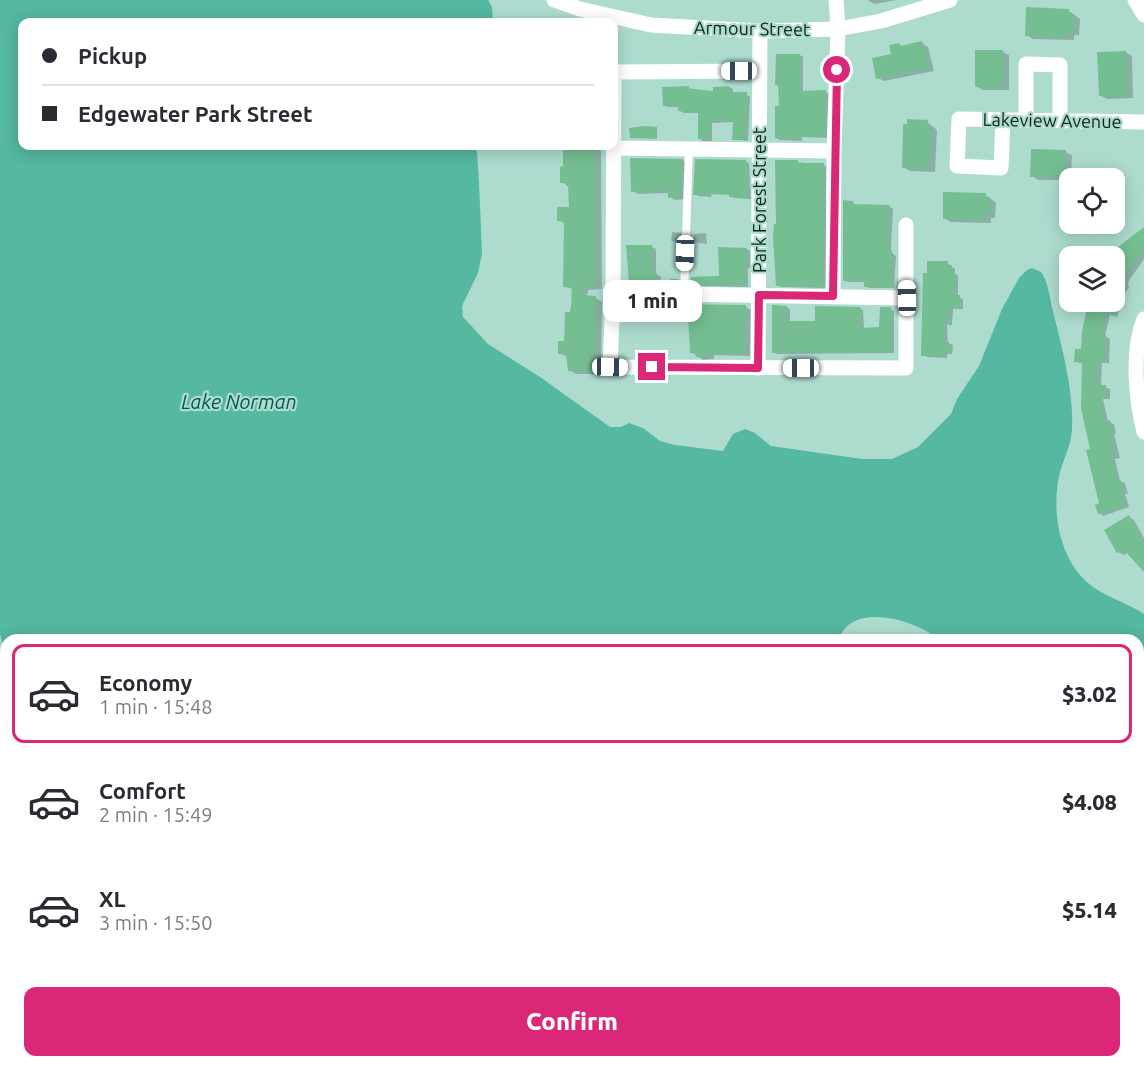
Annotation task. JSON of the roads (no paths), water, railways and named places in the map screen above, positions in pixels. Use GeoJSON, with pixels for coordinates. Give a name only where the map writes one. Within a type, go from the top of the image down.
{"type":"FeatureCollection","features":[{"type":"Feature","properties":{"kind":"street","name":"Armour Street"},"geometry":{"type":"LineString","coordinates":[[554,0],[580,9],[651,25],[760,32],[838,29],[901,7],[950,0]]}},
{"type":"Feature","properties":{"kind":"street"},"geometry":{"type":"LineString","coordinates":[[833,296],[838,29],[836,0]]}},
{"type":"Feature","properties":{"kind":"street"},"geometry":{"type":"LineString","coordinates":[[1135,0],[1144,15]]}},
{"type":"Feature","properties":{"kind":"street","name":"Park Forest Street"},"geometry":{"type":"LineString","coordinates":[[758,368],[760,32]]}},
{"type":"Feature","properties":{"kind":"street"},"geometry":{"type":"LineString","coordinates":[[1026,119],[1026,64],[1060,65],[1060,119]]}},
{"type":"Feature","properties":{"kind":"street"},"geometry":{"type":"LineString","coordinates":[[618,72],[759,71]]}},
{"type":"Feature","properties":{"kind":"street","name":"Lakeview Avenue"},"geometry":{"type":"LineString","coordinates":[[1003,119],[1001,168],[957,166],[959,119],[1003,119],[1060,119],[1144,122]]}},
{"type":"Feature","properties":{"kind":"street"},"geometry":{"type":"LineString","coordinates":[[618,148],[834,152]]}},
{"type":"Feature","properties":{"kind":"street"},"geometry":{"type":"LineString","coordinates":[[614,150],[610,367],[906,368],[906,225]]}},
{"type":"Feature","properties":{"kind":"street"},"geometry":{"type":"LineString","coordinates":[[613,295],[907,298]]}},
{"type":"Feature","properties":{"kind":"street"},"geometry":{"type":"LineString","coordinates":[[1144,319],[1141,326],[1137,372],[1139,410],[1144,432]]}},
{"type":"Feature","properties":{"kind":"lane"},"geometry":{"type":"LineString","coordinates":[[684,294],[689,148]]}},
{"type":"Feature","properties":{"kind":"water","name":"Lake Norman"},"geometry":{"type":"Polygon","coordinates":[[[0,0],[488,0],[492,7],[493,18],[18,18],[18,150],[476,150],[482,254],[478,273],[462,306],[463,317],[488,344],[540,377],[610,427],[621,427],[629,423],[643,428],[660,441],[675,445],[723,451],[733,434],[745,429],[755,433],[771,446],[862,459],[892,459],[918,447],[951,414],[957,399],[979,366],[1002,309],[1019,278],[1032,268],[1041,272],[1048,288],[1071,398],[1072,434],[1057,486],[1059,531],[1070,560],[1088,583],[1144,614],[1144,634],[930,634],[901,621],[870,617],[856,620],[842,634],[0,634],[0,0]]]}}]}
